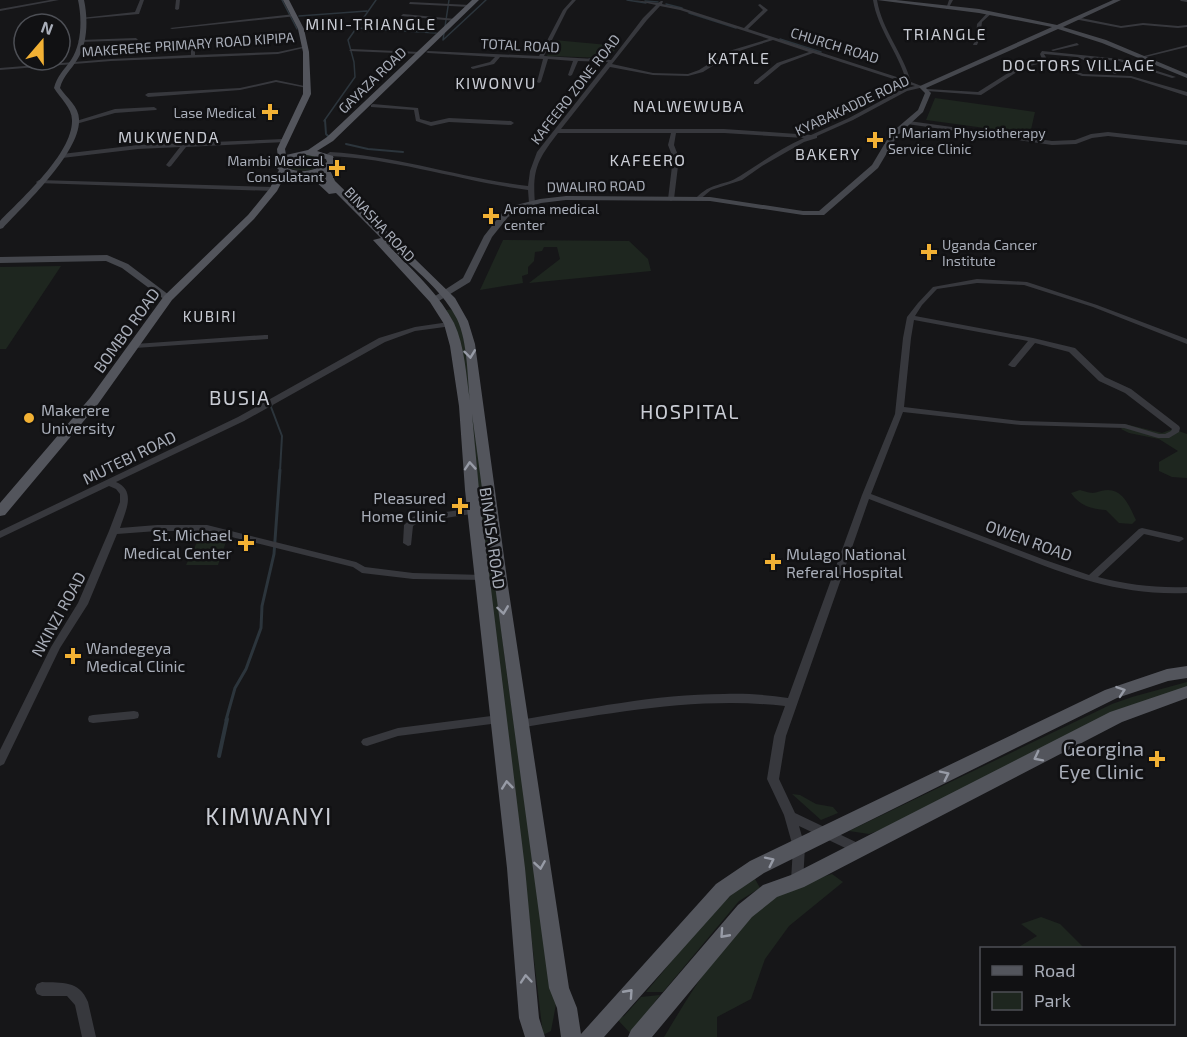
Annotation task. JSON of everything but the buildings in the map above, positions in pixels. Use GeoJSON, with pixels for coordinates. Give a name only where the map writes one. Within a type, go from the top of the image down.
{"type":"FeatureCollection","features":[{"type":"Feature","properties":{"kind":"main road"},"geometry":{"type":"LineString","coordinates":[[282,159],[280,152],[306,98],[307,87],[306,48],[300,24],[286,0]]}},
{"type":"Feature","properties":{"kind":"main road","name":"GAYAZA ROAD"},"geometry":{"type":"LineString","coordinates":[[329,155],[338,140],[476,0]]}},
{"type":"Feature","properties":{"kind":"main road","name":"GAYAZA ROAD"},"geometry":{"type":"LineString","coordinates":[[306,153],[330,140],[483,0]]}},
{"type":"Feature","properties":{"kind":"main road"},"geometry":{"type":"LineString","coordinates":[[284,142],[306,153]]}},
{"type":"Feature","properties":{"kind":"main road"},"geometry":{"type":"LineString","coordinates":[[279,180],[279,164],[282,159],[306,153],[329,155],[331,163],[325,168]]}},
{"type":"Feature","properties":{"kind":"main road","name":"BOMBO ROAD"},"geometry":{"type":"LineString","coordinates":[[2,509],[94,401],[168,298],[251,218],[279,180],[325,168]]}},
{"type":"Feature","properties":{"kind":"main road","name":"BINAISA ROAD"},"geometry":{"type":"LineString","coordinates":[[325,168],[331,182],[346,199],[463,321],[469,344],[518,724],[559,988],[567,1008],[571,1037]]}},
{"type":"Feature","properties":{"kind":"main road","name":"BINASHA ROAD"},"geometry":{"type":"LineString","coordinates":[[299,173],[313,176],[322,183],[439,297]]}},
{"type":"Feature","properties":{"kind":"main road","name":"BINAISA ROAD"},"geometry":{"type":"LineString","coordinates":[[439,297],[456,346],[465,406],[522,927],[529,1018],[535,1037]]}},
{"type":"Feature","properties":{"kind":"main road"},"geometry":{"type":"LineString","coordinates":[[590,1037],[723,890],[757,867],[1096,701],[1167,675],[1187,672]]}},
{"type":"Feature","properties":{"kind":"main road"},"geometry":{"type":"LineString","coordinates":[[638,1037],[745,911],[771,891],[797,880],[1116,717],[1187,692]]}},
{"type":"Feature","properties":{"kind":"main road"},"geometry":{"type":"LineString","coordinates":[[1096,701],[1116,717]]}},
{"type":"Feature","properties":{"kind":"street"},"geometry":{"type":"LineString","coordinates":[[0,10],[57,0]]}},
{"type":"Feature","properties":{"kind":"street"},"geometry":{"type":"LineString","coordinates":[[72,62],[80,41],[83,18],[81,0]]}},
{"type":"Feature","properties":{"kind":"street"},"geometry":{"type":"LineString","coordinates":[[83,18],[137,13],[142,0]]}},
{"type":"Feature","properties":{"kind":"street"},"geometry":{"type":"LineString","coordinates":[[177,9],[178,0]]}},
{"type":"Feature","properties":{"kind":"street"},"geometry":{"type":"LineString","coordinates":[[539,82],[543,58],[565,10],[574,0]]}},
{"type":"Feature","properties":{"kind":"street","name":"CHURCH ROAD"},"geometry":{"type":"LineString","coordinates":[[635,0],[662,2],[925,88]]}},
{"type":"Feature","properties":{"kind":"street"},"geometry":{"type":"LineString","coordinates":[[875,0],[883,31],[904,66],[909,81]]}},
{"type":"Feature","properties":{"kind":"street"},"geometry":{"type":"LineString","coordinates":[[880,0],[990,13],[1055,26],[1084,34],[1187,76]]}},
{"type":"Feature","properties":{"kind":"street"},"geometry":{"type":"LineString","coordinates":[[947,8],[951,0]]}},
{"type":"Feature","properties":{"kind":"street"},"geometry":{"type":"LineString","coordinates":[[925,88],[1055,26],[1118,0]]}},
{"type":"Feature","properties":{"kind":"street"},"geometry":{"type":"LineString","coordinates":[[1182,0],[1187,2]]}},
{"type":"Feature","properties":{"kind":"street","name":"KAFEERO ZONE ROAD"},"geometry":{"type":"LineString","coordinates":[[532,203],[531,167],[540,152],[645,19],[662,2]]}},
{"type":"Feature","properties":{"kind":"street"},"geometry":{"type":"LineString","coordinates":[[410,3],[470,6]]}},
{"type":"Feature","properties":{"kind":"street"},"geometry":{"type":"LineString","coordinates":[[744,30],[766,10],[760,5]]}},
{"type":"Feature","properties":{"kind":"street"},"geometry":{"type":"LineString","coordinates":[[975,44],[978,38],[976,29],[979,22],[990,13]]}},
{"type":"Feature","properties":{"kind":"street"},"geometry":{"type":"LineString","coordinates":[[172,28],[295,15]]}},
{"type":"Feature","properties":{"kind":"street"},"geometry":{"type":"LineString","coordinates":[[403,15],[456,20]]}},
{"type":"Feature","properties":{"kind":"street"},"geometry":{"type":"LineString","coordinates":[[1076,18],[1121,27],[1143,24],[1187,26]]}},
{"type":"Feature","properties":{"kind":"street"},"geometry":{"type":"LineString","coordinates":[[80,41],[136,39]]}},
{"type":"Feature","properties":{"kind":"street","name":"CHURCH ROAD"},"geometry":{"type":"LineString","coordinates":[[610,63],[662,75],[691,75],[704,70],[729,53],[774,39]]}},
{"type":"Feature","properties":{"kind":"street"},"geometry":{"type":"LineString","coordinates":[[193,56],[193,47],[202,44],[202,40]]}},
{"type":"Feature","properties":{"kind":"street"},"geometry":{"type":"LineString","coordinates":[[1044,52],[1077,44]]}},
{"type":"Feature","properties":{"kind":"street"},"geometry":{"type":"LineString","coordinates":[[1143,57],[1187,46]]}},
{"type":"Feature","properties":{"kind":"street"},"geometry":{"type":"LineString","coordinates":[[77,52],[124,47]]}},
{"type":"Feature","properties":{"kind":"street","name":"MAKERERE PRIMARY ROAD KIPIPA"},"geometry":{"type":"LineString","coordinates":[[72,64],[278,53],[306,48]]}},
{"type":"Feature","properties":{"kind":"street","name":"TOTAL ROAD"},"geometry":{"type":"LineString","coordinates":[[351,50],[576,59],[610,63]]}},
{"type":"Feature","properties":{"kind":"street"},"geometry":{"type":"LineString","coordinates":[[756,83],[783,61],[815,51]]}},
{"type":"Feature","properties":{"kind":"street"},"geometry":{"type":"LineString","coordinates":[[1044,52],[1042,54],[1045,60]]}},
{"type":"Feature","properties":{"kind":"street"},"geometry":{"type":"LineString","coordinates":[[1044,52],[1120,60],[1174,77]]}},
{"type":"Feature","properties":{"kind":"street"},"geometry":{"type":"LineString","coordinates":[[1074,54],[1095,66],[1187,94]]}},
{"type":"Feature","properties":{"kind":"street"},"geometry":{"type":"LineString","coordinates":[[473,68],[492,63],[498,56]]}},
{"type":"Feature","properties":{"kind":"street"},"geometry":{"type":"LineString","coordinates":[[570,75],[576,59]]}},
{"type":"Feature","properties":{"kind":"street"},"geometry":{"type":"LineString","coordinates":[[925,88],[979,94],[1021,67],[1045,60],[1082,75],[1125,76]]}},
{"type":"Feature","properties":{"kind":"street"},"geometry":{"type":"LineString","coordinates":[[0,226],[62,156],[73,140],[76,123],[73,111],[57,88],[63,72]]}},
{"type":"Feature","properties":{"kind":"street"},"geometry":{"type":"LineString","coordinates":[[148,95],[240,89],[276,81],[307,87]]}},
{"type":"Feature","properties":{"kind":"street","name":"DWALIRO ROAD"},"geometry":{"type":"LineString","coordinates":[[439,297],[467,280],[488,236],[501,219],[514,210],[532,203],[558,199],[698,199],[728,201],[811,214],[821,213],[874,166],[894,135],[921,111],[925,88]]}},
{"type":"Feature","properties":{"kind":"street","name":"KYABAKADDE ROAD"},"geometry":{"type":"LineString","coordinates":[[698,199],[709,189],[740,179],[760,165],[905,90],[925,88]]}},
{"type":"Feature","properties":{"kind":"street"},"geometry":{"type":"LineString","coordinates":[[373,106],[416,109],[418,120],[428,124],[448,120],[511,123]]}},
{"type":"Feature","properties":{"kind":"street"},"geometry":{"type":"LineString","coordinates":[[76,123],[115,111],[154,110]]}},
{"type":"Feature","properties":{"kind":"street"},"geometry":{"type":"LineString","coordinates":[[909,123],[1052,143],[1076,142],[1091,136],[1108,134],[1187,143]]}},
{"type":"Feature","properties":{"kind":"street"},"geometry":{"type":"LineString","coordinates":[[557,131],[674,131],[815,136]]}},
{"type":"Feature","properties":{"kind":"street"},"geometry":{"type":"LineString","coordinates":[[671,199],[676,158],[671,145],[674,131]]}},
{"type":"Feature","properties":{"kind":"street"},"geometry":{"type":"LineString","coordinates":[[62,156],[118,149],[284,142]]}},
{"type":"Feature","properties":{"kind":"street"},"geometry":{"type":"LineString","coordinates":[[169,165],[184,145]]}},
{"type":"Feature","properties":{"kind":"street"},"geometry":{"type":"LineString","coordinates":[[329,155],[376,156],[461,177],[530,188]]}},
{"type":"Feature","properties":{"kind":"street"},"geometry":{"type":"LineString","coordinates":[[39,182],[279,180]]}},
{"type":"Feature","properties":{"kind":"street"},"geometry":{"type":"LineString","coordinates":[[0,260],[107,258],[125,266],[168,298]]}},
{"type":"Feature","properties":{"kind":"street"},"geometry":{"type":"LineString","coordinates":[[797,880],[799,847],[790,816],[773,776],[780,736],[790,702],[866,495],[900,414],[911,317],[927,294],[935,288],[977,281],[1031,285],[1095,306],[1187,342]]}},
{"type":"Feature","properties":{"kind":"street"},"geometry":{"type":"LineString","coordinates":[[899,409],[1021,423],[1125,426],[1158,436],[1166,436],[1175,432],[1175,425],[1128,391],[1102,379],[1072,350],[1033,340],[911,317]]}},
{"type":"Feature","properties":{"kind":"street","name":"MUTEBI ROAD"},"geometry":{"type":"LineString","coordinates":[[0,536],[271,404],[352,355],[401,332],[423,326],[449,324]]}},
{"type":"Feature","properties":{"kind":"street"},"geometry":{"type":"LineString","coordinates":[[135,346],[264,337]]}},
{"type":"Feature","properties":{"kind":"street"},"geometry":{"type":"LineString","coordinates":[[1012,364],[1033,340]]}},
{"type":"Feature","properties":{"kind":"street","name":"NKINZI ROAD"},"geometry":{"type":"LineString","coordinates":[[0,761],[56,647],[83,604],[114,531],[124,502],[124,494],[119,487],[110,483]]}},
{"type":"Feature","properties":{"kind":"street","name":"OWEN ROAD"},"geometry":{"type":"LineString","coordinates":[[866,495],[1038,560],[1092,577],[1145,590],[1187,590]]}},
{"type":"Feature","properties":{"kind":"street"},"geometry":{"type":"LineString","coordinates":[[408,543],[409,525],[416,519],[475,511]]}},
{"type":"Feature","properties":{"kind":"street"},"geometry":{"type":"LineString","coordinates":[[114,531],[207,528],[238,534],[274,546],[356,566],[362,570],[413,576],[483,578]]}},
{"type":"Feature","properties":{"kind":"street"},"geometry":{"type":"LineString","coordinates":[[1092,577],[1142,531],[1179,539]]}},
{"type":"Feature","properties":{"kind":"street"},"geometry":{"type":"LineString","coordinates":[[518,724],[706,698],[755,698],[790,702]]}},
{"type":"Feature","properties":{"kind":"street"},"geometry":{"type":"LineString","coordinates":[[93,719],[134,715]]}},
{"type":"Feature","properties":{"kind":"street"},"geometry":{"type":"LineString","coordinates":[[367,741],[398,732],[499,719]]}},
{"type":"Feature","properties":{"kind":"street"},"geometry":{"type":"LineString","coordinates":[[790,816],[858,849]]}},
{"type":"Feature","properties":{"kind":"street"},"geometry":{"type":"LineString","coordinates":[[42,989],[70,990],[79,999],[89,1037]]}},
{"type":"Feature","properties":{"kind":"green space"},"geometry":{"type":"Polygon","coordinates":[[[554,40],[619,46],[607,58],[547,56],[554,40]]]}},
{"type":"Feature","properties":{"kind":"green space"},"geometry":{"type":"Polygon","coordinates":[[[935,98],[1035,112],[1030,134],[926,120],[935,98]]]}},
{"type":"Feature","properties":{"kind":"green space"},"geometry":{"type":"Polygon","coordinates":[[[307,154],[323,158],[325,162],[321,166],[306,170],[285,167],[284,164],[288,159],[307,154]]]}},
{"type":"Feature","properties":{"kind":"green space"},"geometry":{"type":"Polygon","coordinates":[[[503,240],[629,241],[648,259],[651,271],[529,283],[560,259],[557,247],[544,247],[542,251],[535,252],[534,261],[528,267],[528,274],[522,276],[523,283],[480,290],[503,240]]]}},
{"type":"Feature","properties":{"kind":"green space"},"geometry":{"type":"Polygon","coordinates":[[[61,266],[6,349],[0,349],[0,267],[61,266]]]}},
{"type":"Feature","properties":{"kind":"green space"},"geometry":{"type":"Polygon","coordinates":[[[456,309],[466,348],[508,683],[556,1004],[551,1031],[543,1035],[461,344],[446,310],[456,309]]]}},
{"type":"Feature","properties":{"kind":"green space"},"geometry":{"type":"Polygon","coordinates":[[[1125,424],[1162,433],[1173,429],[1187,434],[1187,478],[1172,477],[1159,471],[1159,462],[1178,451],[1159,439],[1129,433],[1121,429],[1125,424]]]}},
{"type":"Feature","properties":{"kind":"green space"},"geometry":{"type":"Polygon","coordinates":[[[1080,490],[1093,493],[1108,490],[1118,493],[1126,500],[1136,520],[1132,524],[1119,523],[1106,510],[1082,504],[1071,493],[1080,490]]]}},
{"type":"Feature","properties":{"kind":"green space"},"geometry":{"type":"Polygon","coordinates":[[[202,532],[227,539],[218,565],[186,565],[202,532]]]}},
{"type":"Feature","properties":{"kind":"green space"},"geometry":{"type":"Polygon","coordinates":[[[1187,682],[1187,688],[1119,711],[889,827],[869,834],[849,831],[1112,704],[1187,682]]]}},
{"type":"Feature","properties":{"kind":"green space"},"geometry":{"type":"Polygon","coordinates":[[[792,794],[800,795],[816,804],[833,807],[838,813],[821,820],[792,794]]]}},
{"type":"Feature","properties":{"kind":"green space"},"geometry":{"type":"Polygon","coordinates":[[[832,874],[843,882],[789,926],[765,959],[751,999],[717,1017],[717,1037],[664,1037],[716,956],[750,917],[784,891],[832,874]]]}},
{"type":"Feature","properties":{"kind":"green space"},"geometry":{"type":"Polygon","coordinates":[[[754,877],[760,888],[739,901],[663,992],[646,992],[710,916],[754,877]]]}},
{"type":"Feature","properties":{"kind":"green space"},"geometry":{"type":"Polygon","coordinates":[[[1041,917],[1060,924],[1083,947],[1019,947],[1037,936],[1021,924],[1041,917]]]}},
{"type":"Feature","properties":{"kind":"green space"},"geometry":{"type":"Polygon","coordinates":[[[660,995],[631,1034],[617,1019],[624,1016],[641,997],[660,995]]]}},
{"type":"Feature","properties":{"kind":"waterway"},"geometry":{"type":"LineString","coordinates":[[282,0],[297,29]]}},
{"type":"Feature","properties":{"kind":"waterway"},"geometry":{"type":"LineString","coordinates":[[324,121],[355,77],[354,62],[348,40],[376,0]]}},
{"type":"Feature","properties":{"kind":"waterway"},"geometry":{"type":"LineString","coordinates":[[449,0],[443,40],[486,0]]}},
{"type":"Feature","properties":{"kind":"waterway"},"geometry":{"type":"LineString","coordinates":[[627,0],[646,3]]}},
{"type":"Feature","properties":{"kind":"waterway"},"geometry":{"type":"LineString","coordinates":[[645,1],[658,2]]}},
{"type":"Feature","properties":{"kind":"waterway"},"geometry":{"type":"LineString","coordinates":[[666,4],[682,8]]}},
{"type":"Feature","properties":{"kind":"waterway"},"geometry":{"type":"LineString","coordinates":[[299,16],[367,11]]}},
{"type":"Feature","properties":{"kind":"waterway"},"geometry":{"type":"LineString","coordinates":[[689,13],[736,28]]}},
{"type":"Feature","properties":{"kind":"waterway"},"geometry":{"type":"LineString","coordinates":[[357,28],[436,33]]}},
{"type":"Feature","properties":{"kind":"waterway"},"geometry":{"type":"LineString","coordinates":[[780,39],[821,52]]}},
{"type":"Feature","properties":{"kind":"waterway"},"geometry":{"type":"LineString","coordinates":[[589,59],[608,59]]}},
{"type":"Feature","properties":{"kind":"waterway"},"geometry":{"type":"LineString","coordinates":[[325,120],[326,134],[330,138]]}},
{"type":"Feature","properties":{"kind":"waterway"},"geometry":{"type":"LineString","coordinates":[[346,144],[368,149],[403,152]]}},
{"type":"Feature","properties":{"kind":"waterway"},"geometry":{"type":"LineString","coordinates":[[272,404],[271,407],[282,436],[280,471]]}},
{"type":"Feature","properties":{"kind":"waterway"},"geometry":{"type":"LineString","coordinates":[[226,720],[235,688],[246,669],[261,628],[262,606],[274,554],[280,470]]}},
{"type":"Feature","properties":{"kind":"waterway"},"geometry":{"type":"LineString","coordinates":[[219,756],[227,719]]}},
{"type":"Feature","properties":{"kind":"place","name":"Lase Medical"},"geometry":{"type":"Point","coordinates":[270,112]}},
{"type":"Feature","properties":{"kind":"place","name":"P. Mariam Physiotherapy Service Clinic"},"geometry":{"type":"Point","coordinates":[875,140]}},
{"type":"Feature","properties":{"kind":"place","name":"Mambi Medical Consulatant"},"geometry":{"type":"Point","coordinates":[337,168]}},
{"type":"Feature","properties":{"kind":"place","name":"Aroma medical center"},"geometry":{"type":"Point","coordinates":[491,216]}},
{"type":"Feature","properties":{"kind":"place","name":"Uganda Cancer Institute"},"geometry":{"type":"Point","coordinates":[929,252]}},
{"type":"Feature","properties":{"kind":"place","name":"Makerere University"},"geometry":{"type":"Point","coordinates":[29,418]}},
{"type":"Feature","properties":{"kind":"place","name":"Pleasured Home Clinic"},"geometry":{"type":"Point","coordinates":[460,506]}},
{"type":"Feature","properties":{"kind":"place","name":"St. Michael Medical Center"},"geometry":{"type":"Point","coordinates":[246,543]}},
{"type":"Feature","properties":{"kind":"place","name":"Mulago National Referal Hospital"},"geometry":{"type":"Point","coordinates":[773,562]}},
{"type":"Feature","properties":{"kind":"place","name":"Wandegeya Medical Clinic"},"geometry":{"type":"Point","coordinates":[73,656]}},
{"type":"Feature","properties":{"kind":"place","name":"Georgina Eye Clinic"},"geometry":{"type":"Point","coordinates":[1157,759]}},
{"type":"Feature","properties":{"kind":"district","name":"MINI-TRIANGLE"},"geometry":{"type":"Point","coordinates":[371,23]}},
{"type":"Feature","properties":{"kind":"district","name":"TRIANGLE"},"geometry":{"type":"Point","coordinates":[945,33]}},
{"type":"Feature","properties":{"kind":"district","name":"KATALE"},"geometry":{"type":"Point","coordinates":[739,57]}},
{"type":"Feature","properties":{"kind":"district","name":"DOCTORS VILLAGE"},"geometry":{"type":"Point","coordinates":[1079,64]}},
{"type":"Feature","properties":{"kind":"district","name":"KIWONVU"},"geometry":{"type":"Point","coordinates":[496,82]}},
{"type":"Feature","properties":{"kind":"district","name":"NALWEWUBA"},"geometry":{"type":"Point","coordinates":[689,105]}},
{"type":"Feature","properties":{"kind":"district","name":"MUKWENDA"},"geometry":{"type":"Point","coordinates":[169,136]}},
{"type":"Feature","properties":{"kind":"district","name":"BAKERY"},"geometry":{"type":"Point","coordinates":[828,153]}},
{"type":"Feature","properties":{"kind":"district","name":"KAFEERO"},"geometry":{"type":"Point","coordinates":[648,159]}},
{"type":"Feature","properties":{"kind":"district","name":"KUBIRI"},"geometry":{"type":"Point","coordinates":[210,316]}},
{"type":"Feature","properties":{"kind":"district","name":"BUSIA"},"geometry":{"type":"Point","coordinates":[240,397]}},
{"type":"Feature","properties":{"kind":"district","name":"HOSPITAL"},"geometry":{"type":"Point","coordinates":[690,411]}},
{"type":"Feature","properties":{"kind":"district","name":"KIMWANYI"},"geometry":{"type":"Point","coordinates":[269,815]}}]}
